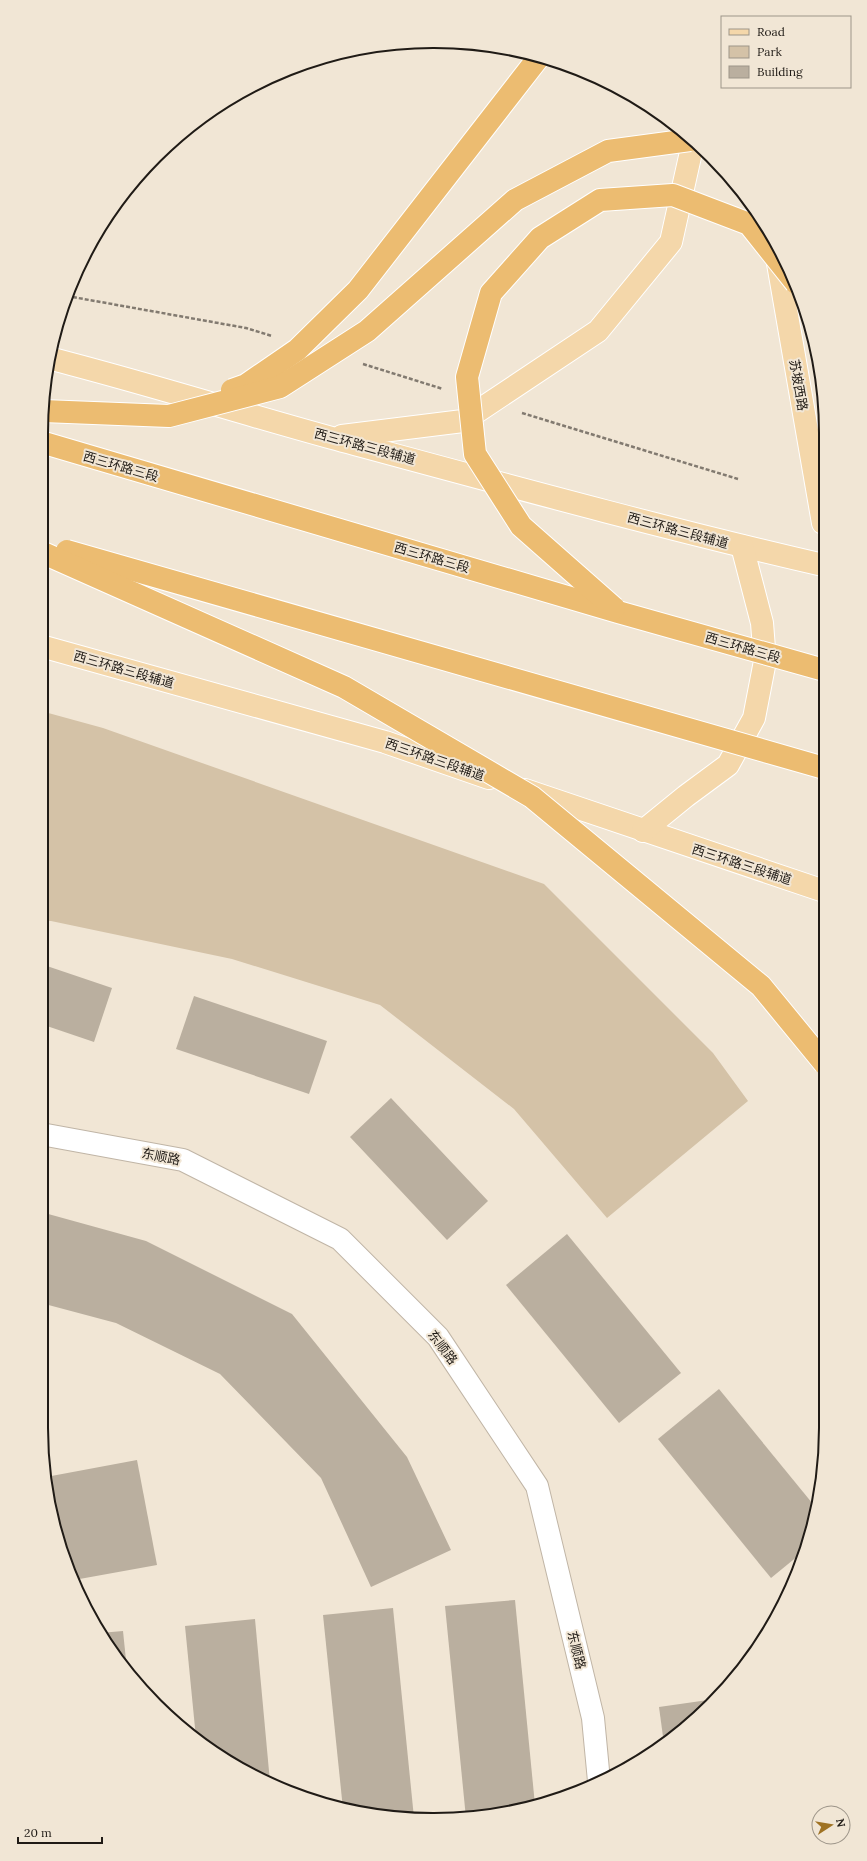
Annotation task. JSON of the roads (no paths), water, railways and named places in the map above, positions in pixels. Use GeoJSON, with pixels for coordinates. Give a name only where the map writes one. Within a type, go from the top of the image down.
{"type":"FeatureCollection","features":[{"type":"Feature","properties":{"kind":"highway"},"geometry":{"type":"LineString","coordinates":[[177,414],[246,385],[303,345],[358,290],[535,61]]}},
{"type":"Feature","properties":{"kind":"highway"},"geometry":{"type":"LineString","coordinates":[[49,411],[168,416],[280,386],[367,331],[515,200],[608,151],[684,141]]}},
{"type":"Feature","properties":{"kind":"highway"},"geometry":{"type":"LineString","coordinates":[[618,612],[521,526],[475,454],[467,377],[491,293],[540,238],[600,200],[673,195],[749,224],[777,259]]}},
{"type":"Feature","properties":{"kind":"highway","name":"西三环路三段"},"geometry":{"type":"LineString","coordinates":[[48,444],[618,612],[819,669]]}},
{"type":"Feature","properties":{"kind":"highway"},"geometry":{"type":"LineString","coordinates":[[48,546],[819,767]]}},
{"type":"Feature","properties":{"kind":"highway"},"geometry":{"type":"LineString","coordinates":[[48,555],[344,687],[532,797],[761,986],[819,1057]]}},
{"type":"Feature","properties":{"kind":"main road"},"geometry":{"type":"LineString","coordinates":[[330,437],[463,421],[598,331],[670,242],[692,148]]}},
{"type":"Feature","properties":{"kind":"main road","name":"苏坡西路"},"geometry":{"type":"LineString","coordinates":[[777,260],[819,500]]}},
{"type":"Feature","properties":{"kind":"main road","name":"西三环路三段辅道"},"geometry":{"type":"LineString","coordinates":[[55,360],[128,378],[330,437],[742,546],[819,564]]}},
{"type":"Feature","properties":{"kind":"main road"},"geometry":{"type":"LineString","coordinates":[[643,831],[686,796],[728,765],[754,718],[765,661],[762,623],[742,546]]}},
{"type":"Feature","properties":{"kind":"main road","name":"西三环路三段辅道"},"geometry":{"type":"LineString","coordinates":[[48,648],[385,742],[643,831],[819,889]]}},
{"type":"Feature","properties":{"kind":"street","name":"东顺路"},"geometry":{"type":"LineString","coordinates":[[48,1135],[183,1160],[340,1239],[438,1337],[537,1486],[593,1718],[598,1776]]}}]}
